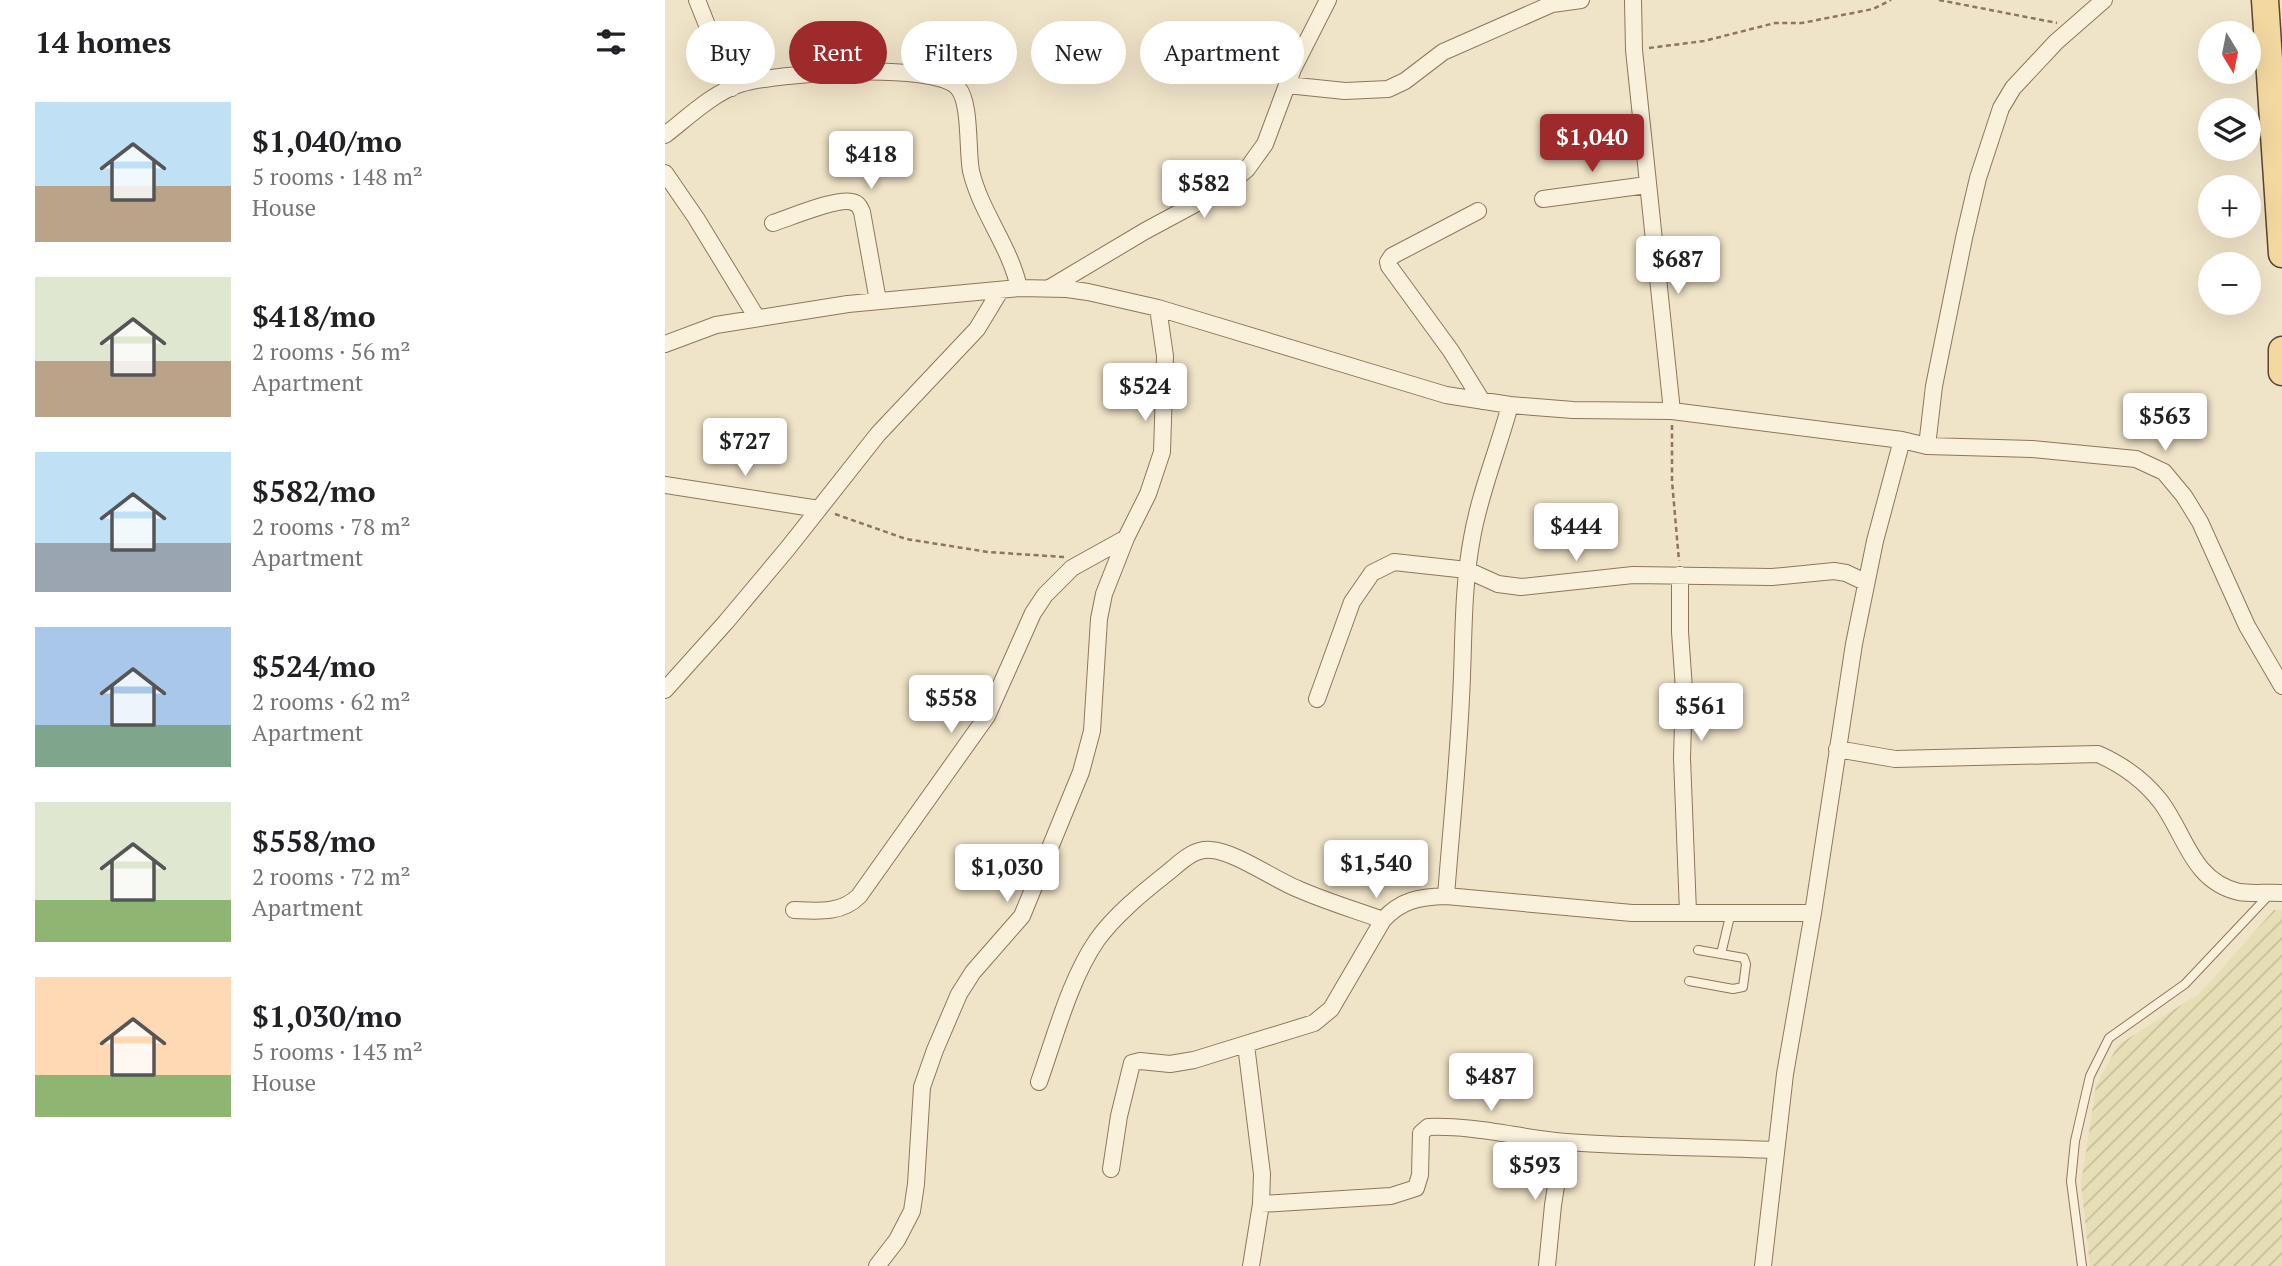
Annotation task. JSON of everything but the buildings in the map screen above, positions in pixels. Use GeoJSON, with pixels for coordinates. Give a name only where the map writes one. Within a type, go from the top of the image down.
{"type":"FeatureCollection","features":[{"type":"Feature","properties":{"kind":"main road"},"geometry":{"type":"LineString","coordinates":[[2265,0],[2282,254]]}},
{"type":"Feature","properties":{"kind":"main road"},"geometry":{"type":"LineString","coordinates":[[2282,351],[2282,372]]}},
{"type":"Feature","properties":{"kind":"street"},"geometry":{"type":"LineString","coordinates":[[697,0],[732,88]]}},
{"type":"Feature","properties":{"kind":"street"},"geometry":{"type":"LineString","coordinates":[[1049,288],[1223,189],[1248,169],[1265,144],[1287,85],[1328,0]]}},
{"type":"Feature","properties":{"kind":"street"},"geometry":{"type":"LineString","coordinates":[[1287,85],[1345,91],[1388,89],[1405,81],[1443,52],[1551,2],[1581,0]]}},
{"type":"Feature","properties":{"kind":"street"},"geometry":{"type":"LineString","coordinates":[[1633,0],[1634,50],[1672,411]]}},
{"type":"Feature","properties":{"kind":"street"},"geometry":{"type":"LineString","coordinates":[[1927,446],[1934,386],[1964,238],[2001,108],[2013,88],[2074,26],[2104,0]]}},
{"type":"Feature","properties":{"kind":"street"},"geometry":{"type":"LineString","coordinates":[[665,135],[709,102],[739,84],[770,78],[844,72],[936,76],[957,86],[964,98],[969,160],[978,197],[1009,255],[1019,288]]}},
{"type":"Feature","properties":{"kind":"street"},"geometry":{"type":"LineString","coordinates":[[665,173],[757,318]]}},
{"type":"Feature","properties":{"kind":"street"},"geometry":{"type":"LineString","coordinates":[[1543,199],[1647,186]]}},
{"type":"Feature","properties":{"kind":"street"},"geometry":{"type":"LineString","coordinates":[[773,223],[832,203],[852,201],[858,204],[862,212],[878,301]]}},
{"type":"Feature","properties":{"kind":"street"},"geometry":{"type":"LineString","coordinates":[[1478,211],[1392,256],[1388,262],[1451,351],[1482,401]]}},
{"type":"Feature","properties":{"kind":"street"},"geometry":{"type":"LineString","coordinates":[[665,344],[716,325],[757,318],[878,301],[1019,288],[1049,288],[1088,292],[1158,308],[1247,333],[1420,389],[1482,401],[1573,410],[1672,411],[1902,440],[1927,446],[2032,449],[2136,459],[2164,472],[2184,496],[2200,522],[2246,626],[2282,686]]}},
{"type":"Feature","properties":{"kind":"street"},"geometry":{"type":"LineString","coordinates":[[665,690],[726,622],[877,434],[977,329],[1000,290]]}},
{"type":"Feature","properties":{"kind":"street"},"geometry":{"type":"LineString","coordinates":[[877,1266],[897,1240],[912,1211],[922,1087],[958,994],[985,956],[1022,916],[1081,772],[1092,731],[1099,619],[1104,594],[1126,538],[1148,494],[1162,452],[1165,356],[1158,308]]}},
{"type":"Feature","properties":{"kind":"street"},"geometry":{"type":"LineString","coordinates":[[1446,896],[1461,700],[1467,570],[1480,499],[1486,477],[1497,456],[1510,405]]}},
{"type":"Feature","properties":{"kind":"street"},"geometry":{"type":"LineString","coordinates":[[1763,1266],[1785,1074],[1865,582],[1902,440]]}},
{"type":"Feature","properties":{"kind":"street"},"geometry":{"type":"LineString","coordinates":[[665,485],[819,509]]}},
{"type":"Feature","properties":{"kind":"street"},"geometry":{"type":"LineString","coordinates":[[794,910],[838,909],[851,905],[987,716],[1033,613],[1045,595],[1072,568],[1126,538]]}},
{"type":"Feature","properties":{"kind":"street"},"geometry":{"type":"LineString","coordinates":[[1317,699],[1352,602],[1372,573],[1394,562],[1467,570],[1497,584],[1521,587],[1633,575],[1772,577],[1834,571],[1846,573],[1865,582]]}},
{"type":"Feature","properties":{"kind":"street"},"geometry":{"type":"LineString","coordinates":[[1680,575],[1680,632],[1685,689],[1682,758],[1688,912]]}},
{"type":"Feature","properties":{"kind":"street"},"geometry":{"type":"LineString","coordinates":[[1837,749],[1895,759],[2098,754],[2117,762],[2146,784],[2162,804],[2189,854],[2206,877],[2240,892],[2276,893]]}},
{"type":"Feature","properties":{"kind":"street"},"geometry":{"type":"LineString","coordinates":[[1038,1082],[1073,988],[1096,942],[1152,885],[1190,855],[1201,850],[1219,851],[1299,890],[1383,920]]}},
{"type":"Feature","properties":{"kind":"street"},"geometry":{"type":"LineString","coordinates":[[1111,1169],[1119,1116],[1132,1063],[1180,1063],[1297,1030],[1322,1018],[1340,995],[1383,920],[1393,908],[1406,901],[1420,897],[1446,896],[1633,913],[1812,913]]}},
{"type":"Feature","properties":{"kind":"street"},"geometry":{"type":"LineString","coordinates":[[1246,1045],[1260,1146],[1261,1203],[1251,1266]]}},
{"type":"Feature","properties":{"kind":"street"},"geometry":{"type":"LineString","coordinates":[[1261,1203],[1391,1196],[1411,1191],[1419,1183],[1421,1133],[1427,1126],[1456,1127],[1563,1142],[1660,1148],[1775,1150]]}},
{"type":"Feature","properties":{"kind":"street"},"geometry":{"type":"LineString","coordinates":[[1548,1266],[1553,1205],[1563,1142]]}},
{"type":"Feature","properties":{"kind":"lane"},"geometry":{"type":"LineString","coordinates":[[2082,1266],[2071,1181],[2075,1141],[2090,1076],[2109,1038],[2185,984],[2276,893]]}},
{"type":"Feature","properties":{"kind":"lane"},"geometry":{"type":"LineString","coordinates":[[1721,954],[1731,912]]}},
{"type":"Feature","properties":{"kind":"lane"},"geometry":{"type":"LineString","coordinates":[[1689,981],[1741,989],[1746,960],[1698,950]]}},
{"type":"Feature","properties":{"kind":"path"},"geometry":{"type":"LineString","coordinates":[[1634,50],[1704,41],[1776,23],[1802,23],[1873,9],[1892,0]]}},
{"type":"Feature","properties":{"kind":"path"},"geometry":{"type":"LineString","coordinates":[[1939,0],[2074,26]]}},
{"type":"Feature","properties":{"kind":"path"},"geometry":{"type":"LineString","coordinates":[[1672,411],[1672,481],[1680,575]]}},
{"type":"Feature","properties":{"kind":"path"},"geometry":{"type":"LineString","coordinates":[[819,509],[906,539],[988,552],[1088,558]]}},
{"type":"Feature","properties":{"kind":"shaded area"},"geometry":{"type":"Polygon","coordinates":[[[2274,910],[2282,910],[2282,1266],[2090,1266],[2081,1184],[2096,1086],[2118,1045],[2200,993],[2274,910]]]}}]}
